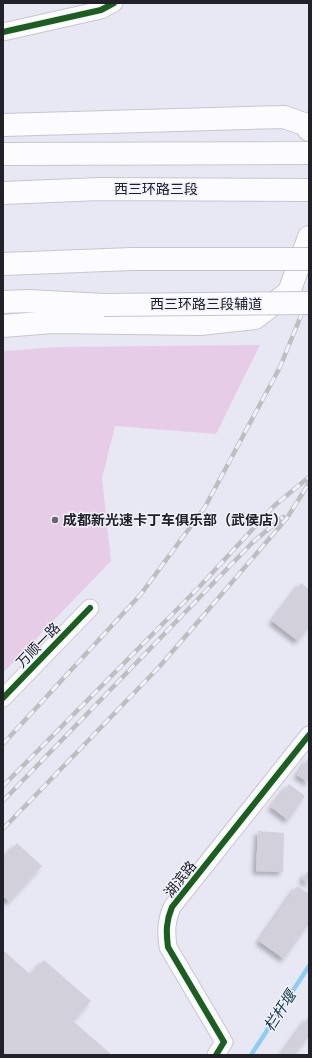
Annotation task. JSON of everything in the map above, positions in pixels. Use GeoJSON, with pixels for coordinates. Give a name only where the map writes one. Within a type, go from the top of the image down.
{"type":"FeatureCollection","features":[{"type":"Feature","properties":{"kind":"main road"},"geometry":{"type":"LineString","coordinates":[[3,125],[284,117],[304,124],[309,130]]}},
{"type":"Feature","properties":{"kind":"main road"},"geometry":{"type":"LineString","coordinates":[[3,154],[130,152],[309,153]]}},
{"type":"Feature","properties":{"kind":"main road","name":"西三环路三段"},"geometry":{"type":"LineString","coordinates":[[3,193],[100,189],[309,190]]}},
{"type":"Feature","properties":{"kind":"main road"},"geometry":{"type":"LineString","coordinates":[[3,326],[52,322],[200,324],[255,318],[289,292],[309,237]]}},
{"type":"Feature","properties":{"kind":"main road"},"geometry":{"type":"LineString","coordinates":[[3,264],[132,259],[309,259]]}},
{"type":"Feature","properties":{"kind":"main road","name":"西三环路三段辅道"},"geometry":{"type":"LineString","coordinates":[[3,302],[28,301],[104,305],[309,303]]}},
{"type":"Feature","properties":{"kind":"street"},"geometry":{"type":"LineString","coordinates":[[3,32],[101,10],[114,3]]}},
{"type":"Feature","properties":{"kind":"street","name":"万顺一路"},"geometry":{"type":"LineString","coordinates":[[3,698],[90,608]]}},
{"type":"Feature","properties":{"kind":"street","name":"湖滨路"},"geometry":{"type":"LineString","coordinates":[[216,1055],[224,1042],[168,947],[166,933],[167,920],[172,907],[309,735]]}},
{"type":"Feature","properties":{"kind":"shaded area"},"geometry":{"type":"Polygon","coordinates":[[[260,345],[216,434],[115,426],[102,478],[111,561],[3,673],[3,351],[59,347],[260,345]]]}},
{"type":"Feature","properties":{"kind":"building"},"geometry":{"type":"Polygon","coordinates":[[[301,583],[309,589],[309,627],[298,641],[272,621],[301,583]]]}},
{"type":"Feature","properties":{"kind":"building"},"geometry":{"type":"Polygon","coordinates":[[[309,757],[309,783],[297,775],[309,757]]]}},
{"type":"Feature","properties":{"kind":"building"},"geometry":{"type":"Polygon","coordinates":[[[289,784],[305,796],[288,820],[271,807],[289,784]]]}},
{"type":"Feature","properties":{"kind":"building"},"geometry":{"type":"Polygon","coordinates":[[[258,831],[284,833],[283,872],[256,871],[258,831]]]}},
{"type":"Feature","properties":{"kind":"building"},"geometry":{"type":"Polygon","coordinates":[[[17,843],[42,866],[9,902],[3,896],[3,859],[17,843]]]}},
{"type":"Feature","properties":{"kind":"building"},"geometry":{"type":"Polygon","coordinates":[[[309,870],[309,884],[302,879],[309,870]]]}},
{"type":"Feature","properties":{"kind":"building"},"geometry":{"type":"Polygon","coordinates":[[[297,886],[309,894],[309,923],[284,959],[259,941],[297,886]]]}},
{"type":"Feature","properties":{"kind":"building"},"geometry":{"type":"Polygon","coordinates":[[[3,950],[31,975],[44,960],[91,1001],[73,1021],[112,1055],[3,1055],[3,950]]]}},
{"type":"Feature","properties":{"kind":"building"},"geometry":{"type":"Polygon","coordinates":[[[309,1016],[309,1036],[295,1055],[281,1055],[309,1016]]]}},
{"type":"Feature","properties":{"kind":"waterway","name":"栏杆堰"},"geometry":{"type":"LineString","coordinates":[[251,1055],[309,966]]}},
{"type":"Feature","properties":{"kind":"railway"},"geometry":{"type":"LineString","coordinates":[[3,744],[141,594],[205,507],[280,367],[309,296]]}},
{"type":"Feature","properties":{"kind":"railway"},"geometry":{"type":"LineString","coordinates":[[3,786],[201,585],[274,506],[309,477]]}},
{"type":"Feature","properties":{"kind":"railway"},"geometry":{"type":"LineString","coordinates":[[3,829],[160,666],[287,518],[309,483]]}},
{"type":"Feature","properties":{"kind":"railway"},"geometry":{"type":"LineString","coordinates":[[3,801],[253,542],[283,517]]}},
{"type":"Feature","properties":{"kind":"cycle path"},"geometry":{"type":"LineString","coordinates":[[3,32],[101,10],[114,3]]}},
{"type":"Feature","properties":{"kind":"cycle path"},"geometry":{"type":"LineString","coordinates":[[3,698],[90,608]]}},
{"type":"Feature","properties":{"kind":"cycle path"},"geometry":{"type":"LineString","coordinates":[[216,1055],[224,1042],[168,947],[167,931],[169,917],[172,907],[309,735]]}},
{"type":"Feature","properties":{"kind":"place","name":"成都新光速卡丁车俱乐部（武侯店）"},"geometry":{"type":"Point","coordinates":[55,520]}}]}
